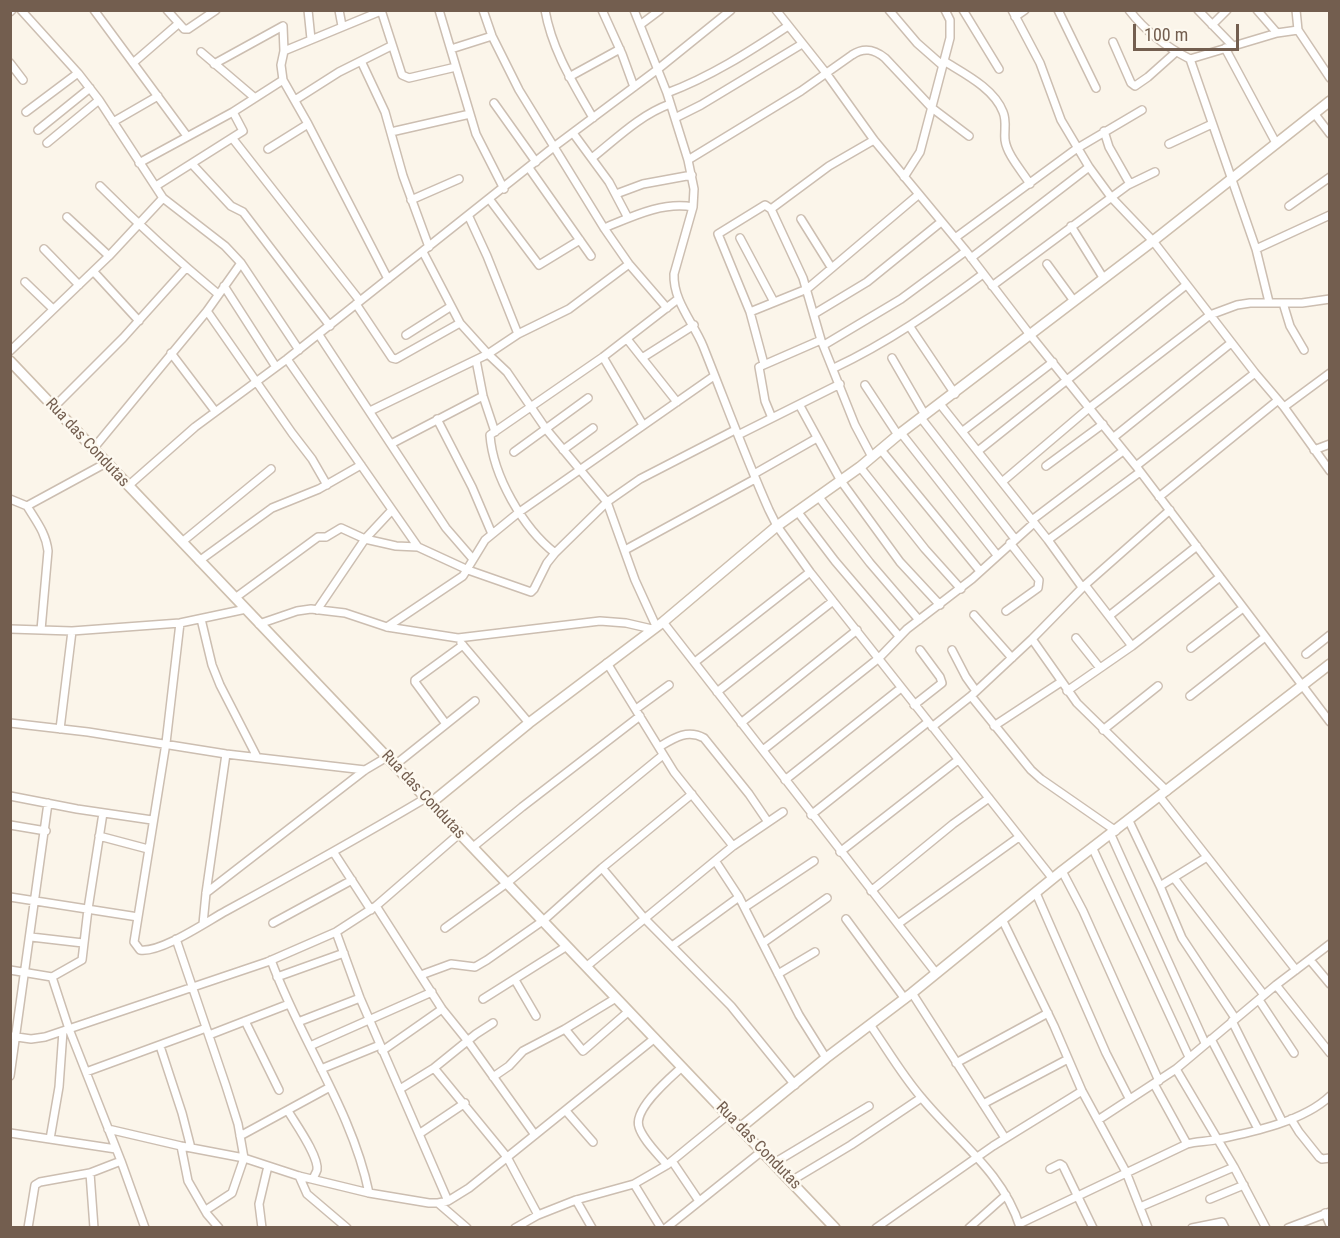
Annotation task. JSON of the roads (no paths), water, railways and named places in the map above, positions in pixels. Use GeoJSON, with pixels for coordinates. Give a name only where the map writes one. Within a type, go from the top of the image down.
{"type":"FeatureCollection","features":[{"type":"Feature","properties":{"kind":"street"},"geometry":{"type":"LineString","coordinates":[[21,10],[90,88],[163,198],[225,246],[241,263],[299,350]]}},
{"type":"Feature","properties":{"kind":"street"},"geometry":{"type":"LineString","coordinates":[[94,10],[187,136]]}},
{"type":"Feature","properties":{"kind":"street"},"geometry":{"type":"LineString","coordinates":[[167,10],[182,28],[188,29],[216,10]]}},
{"type":"Feature","properties":{"kind":"street"},"geometry":{"type":"LineString","coordinates":[[308,10],[311,39]]}},
{"type":"Feature","properties":{"kind":"street"},"geometry":{"type":"LineString","coordinates":[[339,10],[342,26]]}},
{"type":"Feature","properties":{"kind":"street"},"geometry":{"type":"LineString","coordinates":[[440,10],[470,114],[481,144],[504,189]]}},
{"type":"Feature","properties":{"kind":"street"},"geometry":{"type":"LineString","coordinates":[[483,10],[492,36],[519,90],[604,228],[629,264],[667,308]]}},
{"type":"Feature","properties":{"kind":"street"},"geometry":{"type":"LineString","coordinates":[[545,10],[555,48],[593,118]]}},
{"type":"Feature","properties":{"kind":"street"},"geometry":{"type":"LineString","coordinates":[[602,10],[634,87]]}},
{"type":"Feature","properties":{"kind":"street"},"geometry":{"type":"LineString","coordinates":[[634,10],[667,93],[692,175],[693,207],[674,274],[678,299],[694,325],[754,477],[777,526],[810,572],[1053,879]]}},
{"type":"Feature","properties":{"kind":"street"},"geometry":{"type":"LineString","coordinates":[[640,25],[660,10]]}},
{"type":"Feature","properties":{"kind":"street"},"geometry":{"type":"LineString","coordinates":[[128,486],[215,411],[319,335],[555,146],[658,69],[731,10]]}},
{"type":"Feature","properties":{"kind":"street"},"geometry":{"type":"LineString","coordinates":[[776,10],[826,73],[874,140],[1114,437],[1329,722]]}},
{"type":"Feature","properties":{"kind":"street"},"geometry":{"type":"LineString","coordinates":[[889,10],[917,43],[943,63],[983,87],[1000,105],[1004,112],[1005,141],[1008,149],[1030,184]]}},
{"type":"Feature","properties":{"kind":"street"},"geometry":{"type":"LineString","coordinates":[[963,10],[999,69]]}},
{"type":"Feature","properties":{"kind":"street"},"geometry":{"type":"LineString","coordinates":[[1025,10],[1014,14],[1040,63],[1055,108],[1077,149],[1111,197],[1152,241],[1284,407],[1329,471]]}},
{"type":"Feature","properties":{"kind":"street"},"geometry":{"type":"LineString","coordinates":[[1058,10],[1096,88]]}},
{"type":"Feature","properties":{"kind":"street"},"geometry":{"type":"LineString","coordinates":[[1130,10],[1151,34],[1190,59],[1277,33],[1298,30]]}},
{"type":"Feature","properties":{"kind":"street"},"geometry":{"type":"LineString","coordinates":[[1198,10],[1212,24],[1228,47],[1276,143]]}},
{"type":"Feature","properties":{"kind":"street"},"geometry":{"type":"LineString","coordinates":[[1212,24],[1227,10]]}},
{"type":"Feature","properties":{"kind":"street"},"geometry":{"type":"LineString","coordinates":[[1257,10],[1277,33]]}},
{"type":"Feature","properties":{"kind":"street"},"geometry":{"type":"LineString","coordinates":[[1296,10],[1298,30],[1329,78]]}},
{"type":"Feature","properties":{"kind":"street"},"geometry":{"type":"LineString","coordinates":[[284,51],[381,11],[402,75],[409,78],[456,67]]}},
{"type":"Feature","properties":{"kind":"street"},"geometry":{"type":"LineString","coordinates":[[904,177],[920,152],[932,108],[951,29],[946,11]]}},
{"type":"Feature","properties":{"kind":"street"},"geometry":{"type":"LineString","coordinates":[[133,63],[178,24]]}},
{"type":"Feature","properties":{"kind":"street"},"geometry":{"type":"LineString","coordinates":[[214,64],[282,25],[284,28],[284,51],[281,65],[283,81],[308,124],[388,279]]}},
{"type":"Feature","properties":{"kind":"street"},"geometry":{"type":"LineString","coordinates":[[667,93],[734,62],[788,26]]}},
{"type":"Feature","properties":{"kind":"street"},"geometry":{"type":"LineString","coordinates":[[451,49],[492,36]]}},
{"type":"Feature","properties":{"kind":"street"},"geometry":{"type":"LineString","coordinates":[[1113,42],[1131,83],[1135,86],[1176,52]]}},
{"type":"Feature","properties":{"kind":"street"},"geometry":{"type":"LineString","coordinates":[[675,118],[701,105],[802,44]]}},
{"type":"Feature","properties":{"kind":"street"},"geometry":{"type":"LineString","coordinates":[[295,100],[322,82],[391,46]]}},
{"type":"Feature","properties":{"kind":"street"},"geometry":{"type":"LineString","coordinates":[[569,77],[620,49]]}},
{"type":"Feature","properties":{"kind":"street"},"geometry":{"type":"LineString","coordinates":[[688,160],[753,121],[858,51],[867,49],[878,52],[932,108],[969,136]]}},
{"type":"Feature","properties":{"kind":"street"},"geometry":{"type":"LineString","coordinates":[[201,52],[255,98]]}},
{"type":"Feature","properties":{"kind":"street"},"geometry":{"type":"LineString","coordinates":[[1190,59],[1230,180],[1256,249],[1269,302]]}},
{"type":"Feature","properties":{"kind":"street"},"geometry":{"type":"LineString","coordinates":[[361,61],[385,112],[426,249],[450,307],[460,323],[507,372],[546,429],[608,501],[635,580],[657,626],[695,662],[936,973]]}},
{"type":"Feature","properties":{"kind":"street"},"geometry":{"type":"LineString","coordinates":[[10,63],[23,80]]}},
{"type":"Feature","properties":{"kind":"street"},"geometry":{"type":"LineString","coordinates":[[26,112],[78,73]]}},
{"type":"Feature","properties":{"kind":"street"},"geometry":{"type":"LineString","coordinates":[[139,163],[233,112],[283,81]]}},
{"type":"Feature","properties":{"kind":"street"},"geometry":{"type":"LineString","coordinates":[[38,130],[90,88]]}},
{"type":"Feature","properties":{"kind":"street"},"geometry":{"type":"LineString","coordinates":[[113,122],[158,96]]}},
{"type":"Feature","properties":{"kind":"street"},"geometry":{"type":"LineString","coordinates":[[47,143],[99,100]]}},
{"type":"Feature","properties":{"kind":"street"},"geometry":{"type":"LineString","coordinates":[[180,623],[166,743],[134,942],[140,950],[147,951],[176,939],[428,800],[657,626],[777,526],[860,467],[899,434],[1031,336],[1329,101]]}},
{"type":"Feature","properties":{"kind":"street"},"geometry":{"type":"LineString","coordinates":[[495,103],[536,162]]}},
{"type":"Feature","properties":{"kind":"street"},"geometry":{"type":"LineString","coordinates":[[592,158],[650,112],[670,104]]}},
{"type":"Feature","properties":{"kind":"street"},"geometry":{"type":"LineString","coordinates":[[955,238],[1077,149],[1142,110]]}},
{"type":"Feature","properties":{"kind":"street"},"geometry":{"type":"LineString","coordinates":[[156,186],[233,139],[244,129],[233,112]]}},
{"type":"Feature","properties":{"kind":"street"},"geometry":{"type":"LineString","coordinates":[[1314,113],[1329,134]]}},
{"type":"Feature","properties":{"kind":"street"},"geometry":{"type":"LineString","coordinates":[[391,132],[470,114]]}},
{"type":"Feature","properties":{"kind":"street"},"geometry":{"type":"LineString","coordinates":[[268,149],[308,124]]}},
{"type":"Feature","properties":{"kind":"street"},"geometry":{"type":"LineString","coordinates":[[1169,144],[1212,124]]}},
{"type":"Feature","properties":{"kind":"street"},"geometry":{"type":"LineString","coordinates":[[1104,131],[1130,184]]}},
{"type":"Feature","properties":{"kind":"street"},"geometry":{"type":"LineString","coordinates":[[573,133],[616,194],[627,218]]}},
{"type":"Feature","properties":{"kind":"street"},"geometry":{"type":"LineString","coordinates":[[233,139],[358,303],[392,358],[396,359],[460,323]]}},
{"type":"Feature","properties":{"kind":"street"},"geometry":{"type":"LineString","coordinates":[[771,209],[829,166],[874,140]]}},
{"type":"Feature","properties":{"kind":"street"},"geometry":{"type":"LineString","coordinates":[[192,164],[231,206],[243,212],[330,326]]}},
{"type":"Feature","properties":{"kind":"street"},"geometry":{"type":"LineString","coordinates":[[971,258],[1089,167]]}},
{"type":"Feature","properties":{"kind":"street"},"geometry":{"type":"LineString","coordinates":[[529,168],[591,256]]}},
{"type":"Feature","properties":{"kind":"street"},"geometry":{"type":"LineString","coordinates":[[992,286],[1111,197],[1155,171]]}},
{"type":"Feature","properties":{"kind":"street"},"geometry":{"type":"LineString","coordinates":[[616,194],[643,184],[692,175]]}},
{"type":"Feature","properties":{"kind":"street"},"geometry":{"type":"LineString","coordinates":[[1289,206],[1329,177]]}},
{"type":"Feature","properties":{"kind":"street"},"geometry":{"type":"LineString","coordinates":[[411,200],[459,179]]}},
{"type":"Feature","properties":{"kind":"street"},"geometry":{"type":"LineString","coordinates":[[100,186],[139,226],[218,294]]}},
{"type":"Feature","properties":{"kind":"street"},"geometry":{"type":"LineString","coordinates":[[750,312],[807,289],[918,195]]}},
{"type":"Feature","properties":{"kind":"street"},"geometry":{"type":"LineString","coordinates":[[10,351],[94,272],[163,198]]}},
{"type":"Feature","properties":{"kind":"street"},"geometry":{"type":"LineString","coordinates":[[490,200],[539,265],[580,240]]}},
{"type":"Feature","properties":{"kind":"street"},"geometry":{"type":"LineString","coordinates":[[604,228],[627,218],[673,205],[693,207]]}},
{"type":"Feature","properties":{"kind":"street"},"geometry":{"type":"LineString","coordinates":[[764,364],[750,312],[718,234],[765,205],[771,209],[807,289],[823,342],[859,435],[872,457]]}},
{"type":"Feature","properties":{"kind":"street"},"geometry":{"type":"LineString","coordinates":[[67,217],[109,256]]}},
{"type":"Feature","properties":{"kind":"street"},"geometry":{"type":"LineString","coordinates":[[469,217],[518,334]]}},
{"type":"Feature","properties":{"kind":"street"},"geometry":{"type":"LineString","coordinates":[[1256,249],[1329,218]]}},
{"type":"Feature","properties":{"kind":"street"},"geometry":{"type":"LineString","coordinates":[[801,219],[831,267]]}},
{"type":"Feature","properties":{"kind":"street"},"geometry":{"type":"LineString","coordinates":[[814,314],[867,282],[941,222]]}},
{"type":"Feature","properties":{"kind":"street"},"geometry":{"type":"LineString","coordinates":[[1071,226],[1104,279]]}},
{"type":"Feature","properties":{"kind":"street"},"geometry":{"type":"LineString","coordinates":[[740,238],[774,302]]}},
{"type":"Feature","properties":{"kind":"street"},"geometry":{"type":"LineString","coordinates":[[44,249],[79,285]]}},
{"type":"Feature","properties":{"kind":"street"},"geometry":{"type":"LineString","coordinates":[[772,418],[765,400],[758,368],[823,342],[901,299],[966,251]]}},
{"type":"Feature","properties":{"kind":"street"},"geometry":{"type":"LineString","coordinates":[[93,449],[207,311],[241,263]]}},
{"type":"Feature","properties":{"kind":"street"},"geometry":{"type":"LineString","coordinates":[[370,411],[488,354],[518,334],[569,309],[629,264]]}},
{"type":"Feature","properties":{"kind":"street"},"geometry":{"type":"LineString","coordinates":[[1047,264],[1074,301]]}},
{"type":"Feature","properties":{"kind":"street"},"geometry":{"type":"LineString","coordinates":[[54,407],[139,321],[186,268]]}},
{"type":"Feature","properties":{"kind":"street"},"geometry":{"type":"LineString","coordinates":[[94,272],[139,321]]}},
{"type":"Feature","properties":{"kind":"street"},"geometry":{"type":"LineString","coordinates":[[834,368],[910,327],[983,274]]}},
{"type":"Feature","properties":{"kind":"street"},"geometry":{"type":"LineString","coordinates":[[25,282],[53,309]]}},
{"type":"Feature","properties":{"kind":"street"},"geometry":{"type":"LineString","coordinates":[[978,451],[1186,285]]}},
{"type":"Feature","properties":{"kind":"street"},"geometry":{"type":"LineString","coordinates":[[224,286],[276,367]]}},
{"type":"Feature","properties":{"kind":"street"},"geometry":{"type":"LineString","coordinates":[[555,553],[542,543],[518,513],[499,470],[490,436],[603,357],[678,299]]}},
{"type":"Feature","properties":{"kind":"street"},"geometry":{"type":"LineString","coordinates":[[1002,482],[1089,408],[1210,315],[1237,305],[1269,302],[1302,303],[1329,299]]}},
{"type":"Feature","properties":{"kind":"street"},"geometry":{"type":"LineString","coordinates":[[1283,303],[1290,326],[1304,350]]}},
{"type":"Feature","properties":{"kind":"street"},"geometry":{"type":"LineString","coordinates":[[406,335],[450,307]]}},
{"type":"Feature","properties":{"kind":"street"},"geometry":{"type":"LineString","coordinates":[[207,311],[312,459],[327,485]]}},
{"type":"Feature","properties":{"kind":"street"},"geometry":{"type":"LineString","coordinates":[[642,358],[694,325]]}},
{"type":"Feature","properties":{"kind":"street"},"geometry":{"type":"LineString","coordinates":[[910,327],[954,394]]}},
{"type":"Feature","properties":{"kind":"street"},"geometry":{"type":"LineString","coordinates":[[319,335],[446,528],[472,558]]}},
{"type":"Feature","properties":{"kind":"street"},"geometry":{"type":"LineString","coordinates":[[627,339],[677,402]]}},
{"type":"Feature","properties":{"kind":"street"},"geometry":{"type":"LineString","coordinates":[[1114,437],[1231,343]]}},
{"type":"Feature","properties":{"kind":"street"},"geometry":{"type":"LineString","coordinates":[[171,352],[215,411]]}},
{"type":"Feature","properties":{"kind":"street"},"geometry":{"type":"LineString","coordinates":[[603,357],[643,425]]}},
{"type":"Feature","properties":{"kind":"street"},"geometry":{"type":"LineString","coordinates":[[892,358],[923,416],[1039,579],[1038,588],[1006,611]]}},
{"type":"Feature","properties":{"kind":"street"},"geometry":{"type":"LineString","coordinates":[[287,359],[418,548]]}},
{"type":"Feature","properties":{"kind":"street"},"geometry":{"type":"LineString","coordinates":[[476,360],[483,396],[495,432]]}},
{"type":"Feature","properties":{"kind":"street","name":"Rua das Condutas"},"geometry":{"type":"LineString","coordinates":[[10,361],[835,1227]]}},
{"type":"Feature","properties":{"kind":"street"},"geometry":{"type":"LineString","coordinates":[[963,431],[1053,362]]}},
{"type":"Feature","properties":{"kind":"street"},"geometry":{"type":"LineString","coordinates":[[1048,540],[1255,373]]}},
{"type":"Feature","properties":{"kind":"street"},"geometry":{"type":"LineString","coordinates":[[1284,407],[1329,373]]}},
{"type":"Feature","properties":{"kind":"street"},"geometry":{"type":"LineString","coordinates":[[387,627],[455,582],[468,570],[479,547],[518,513],[714,376]]}},
{"type":"Feature","properties":{"kind":"street"},"geometry":{"type":"LineString","coordinates":[[235,598],[318,537],[326,537],[342,527],[365,539],[418,548],[468,570],[531,592],[555,553],[608,501],[640,479],[736,432],[800,406],[840,384]]}},
{"type":"Feature","properties":{"kind":"street"},"geometry":{"type":"LineString","coordinates":[[865,385],[899,434],[998,555]]}},
{"type":"Feature","properties":{"kind":"street"},"geometry":{"type":"LineString","coordinates":[[391,444],[483,396]]}},
{"type":"Feature","properties":{"kind":"street"},"geometry":{"type":"LineString","coordinates":[[514,452],[588,398]]}},
{"type":"Feature","properties":{"kind":"street"},"geometry":{"type":"LineString","coordinates":[[1159,497],[1278,401]]}},
{"type":"Feature","properties":{"kind":"street"},"geometry":{"type":"LineString","coordinates":[[940,404],[1132,646]]}},
{"type":"Feature","properties":{"kind":"street"},"geometry":{"type":"LineString","coordinates":[[800,406],[841,481],[900,562],[940,605]]}},
{"type":"Feature","properties":{"kind":"street"},"geometry":{"type":"LineString","coordinates":[[437,419],[472,487],[492,534]]}},
{"type":"Feature","properties":{"kind":"street"},"geometry":{"type":"LineString","coordinates":[[1046,466],[1103,424]]}},
{"type":"Feature","properties":{"kind":"street"},"geometry":{"type":"LineString","coordinates":[[563,450],[593,428]]}},
{"type":"Feature","properties":{"kind":"street"},"geometry":{"type":"LineString","coordinates":[[626,550],[817,438]]}},
{"type":"Feature","properties":{"kind":"street"},"geometry":{"type":"LineString","coordinates":[[1314,450],[1329,444]]}},
{"type":"Feature","properties":{"kind":"street"},"geometry":{"type":"LineString","coordinates":[[881,450],[980,572]]}},
{"type":"Feature","properties":{"kind":"street"},"geometry":{"type":"LineString","coordinates":[[763,750],[879,658],[899,636],[980,572],[1033,521],[1124,451]]}},
{"type":"Feature","properties":{"kind":"street"},"geometry":{"type":"LineString","coordinates":[[27,506],[106,463]]}},
{"type":"Feature","properties":{"kind":"street"},"geometry":{"type":"LineString","coordinates":[[199,561],[272,508],[327,485],[361,465]]}},
{"type":"Feature","properties":{"kind":"street"},"geometry":{"type":"LineString","coordinates":[[860,467],[960,589]]}},
{"type":"Feature","properties":{"kind":"street"},"geometry":{"type":"LineString","coordinates":[[182,542],[271,469]]}},
{"type":"Feature","properties":{"kind":"street"},"geometry":{"type":"LineString","coordinates":[[818,496],[919,620]]}},
{"type":"Feature","properties":{"kind":"street"},"geometry":{"type":"LineString","coordinates":[[10,499],[27,506],[45,534],[47,542],[41,630]]}},
{"type":"Feature","properties":{"kind":"street"},"geometry":{"type":"LineString","coordinates":[[317,610],[365,539],[392,510]]}},
{"type":"Feature","properties":{"kind":"street"},"geometry":{"type":"LineString","coordinates":[[812,815],[974,693],[1032,639],[1083,586],[1170,510]]}},
{"type":"Feature","properties":{"kind":"street"},"geometry":{"type":"LineString","coordinates":[[797,511],[835,561],[899,636]]}},
{"type":"Feature","properties":{"kind":"street"},"geometry":{"type":"LineString","coordinates":[[1109,616],[1197,546]]}},
{"type":"Feature","properties":{"kind":"street"},"geometry":{"type":"LineString","coordinates":[[695,662],[810,572]]}},
{"type":"Feature","properties":{"kind":"street"},"geometry":{"type":"LineString","coordinates":[[1067,691],[1132,646],[1220,577]]}},
{"type":"Feature","properties":{"kind":"street"},"geometry":{"type":"LineString","coordinates":[[717,692],[833,601]]}},
{"type":"Feature","properties":{"kind":"street"},"geometry":{"type":"LineString","coordinates":[[10,629],[72,631],[180,623],[246,609]]}},
{"type":"Feature","properties":{"kind":"street"},"geometry":{"type":"LineString","coordinates":[[1191,648],[1243,609]]}},
{"type":"Feature","properties":{"kind":"street"},"geometry":{"type":"LineString","coordinates":[[260,624],[297,611],[317,610],[345,613],[387,627],[458,638],[600,621],[657,626]]}},
{"type":"Feature","properties":{"kind":"street"},"geometry":{"type":"LineString","coordinates":[[974,615],[1012,658]]}},
{"type":"Feature","properties":{"kind":"street"},"geometry":{"type":"LineString","coordinates":[[201,619],[216,675],[257,758]]}},
{"type":"Feature","properties":{"kind":"street"},"geometry":{"type":"LineString","coordinates":[[741,723],[856,630]]}},
{"type":"Feature","properties":{"kind":"street"},"geometry":{"type":"LineString","coordinates":[[60,729],[72,631]]}},
{"type":"Feature","properties":{"kind":"street"},"geometry":{"type":"LineString","coordinates":[[1306,654],[1329,635]]}},
{"type":"Feature","properties":{"kind":"street"},"geometry":{"type":"LineString","coordinates":[[1190,696],[1265,637]]}},
{"type":"Feature","properties":{"kind":"street"},"geometry":{"type":"LineString","coordinates":[[458,638],[529,723]]}},
{"type":"Feature","properties":{"kind":"street"},"geometry":{"type":"LineString","coordinates":[[1076,638],[1100,668]]}},
{"type":"Feature","properties":{"kind":"street"},"geometry":{"type":"LineString","coordinates":[[1032,639],[1067,691],[1164,794],[1207,857],[1296,970]]}},
{"type":"Feature","properties":{"kind":"street"},"geometry":{"type":"LineString","coordinates":[[446,724],[415,680],[463,645]]}},
{"type":"Feature","properties":{"kind":"street"},"geometry":{"type":"LineString","coordinates":[[914,705],[942,683],[920,650]]}},
{"type":"Feature","properties":{"kind":"street"},"geometry":{"type":"LineString","coordinates":[[952,650],[994,726],[1041,779],[1113,833],[1208,1041],[1258,1129]]}},
{"type":"Feature","properties":{"kind":"street"},"geometry":{"type":"LineString","coordinates":[[607,663],[663,754],[734,846]]}},
{"type":"Feature","properties":{"kind":"street"},"geometry":{"type":"LineString","coordinates":[[740,1128],[826,1058],[871,1026],[1062,871],[1329,664]]}},
{"type":"Feature","properties":{"kind":"street"},"geometry":{"type":"LineString","coordinates":[[994,726],[1061,682]]}},
{"type":"Feature","properties":{"kind":"street"},"geometry":{"type":"LineString","coordinates":[[473,847],[669,685]]}},
{"type":"Feature","properties":{"kind":"street"},"geometry":{"type":"LineString","coordinates":[[1103,730],[1158,686]]}},
{"type":"Feature","properties":{"kind":"street"},"geometry":{"type":"LineString","coordinates":[[785,780],[901,688]]}},
{"type":"Feature","properties":{"kind":"street"},"geometry":{"type":"LineString","coordinates":[[395,765],[475,700]]}},
{"type":"Feature","properties":{"kind":"street"},"geometry":{"type":"LineString","coordinates":[[10,723],[166,743],[226,754],[365,770]]}},
{"type":"Feature","properties":{"kind":"street"},"geometry":{"type":"LineString","coordinates":[[659,747],[679,735],[688,733],[704,738],[750,794],[768,822]]}},
{"type":"Feature","properties":{"kind":"street"},"geometry":{"type":"LineString","coordinates":[[203,924],[226,754]]}},
{"type":"Feature","properties":{"kind":"street"},"geometry":{"type":"LineString","coordinates":[[445,928],[507,883],[663,754]]}},
{"type":"Feature","properties":{"kind":"street"},"geometry":{"type":"LineString","coordinates":[[206,893],[365,770],[387,757]]}},
{"type":"Feature","properties":{"kind":"street"},"geometry":{"type":"LineString","coordinates":[[840,852],[958,760]]}},
{"type":"Feature","properties":{"kind":"street"},"geometry":{"type":"LineString","coordinates":[[421,975],[451,964],[476,967],[544,920],[602,868],[692,794]]}},
{"type":"Feature","properties":{"kind":"street"},"geometry":{"type":"LineString","coordinates":[[10,796],[152,820]]}},
{"type":"Feature","properties":{"kind":"street"},"geometry":{"type":"LineString","coordinates":[[871,891],[953,824],[989,798]]}},
{"type":"Feature","properties":{"kind":"street"},"geometry":{"type":"LineString","coordinates":[[10,1076],[13,1037],[31,937],[48,803]]}},
{"type":"Feature","properties":{"kind":"street"},"geometry":{"type":"LineString","coordinates":[[587,966],[734,846],[783,812]]}},
{"type":"Feature","properties":{"kind":"street"},"geometry":{"type":"LineString","coordinates":[[10,970],[52,977],[82,961],[103,813]]}},
{"type":"Feature","properties":{"kind":"street"},"geometry":{"type":"LineString","coordinates":[[1129,820],[1182,938],[1233,1020],[1282,1121]]}},
{"type":"Feature","properties":{"kind":"street"},"geometry":{"type":"LineString","coordinates":[[10,825],[46,831]]}},
{"type":"Feature","properties":{"kind":"street"},"geometry":{"type":"LineString","coordinates":[[13,1037],[38,1038],[66,1030],[271,960],[336,932],[373,908],[459,834]]}},
{"type":"Feature","properties":{"kind":"street"},"geometry":{"type":"LineString","coordinates":[[99,836],[148,849]]}},
{"type":"Feature","properties":{"kind":"street"},"geometry":{"type":"LineString","coordinates":[[898,924],[1019,837]]}},
{"type":"Feature","properties":{"kind":"street"},"geometry":{"type":"LineString","coordinates":[[1093,849],[1189,1057]]}},
{"type":"Feature","properties":{"kind":"street"},"geometry":{"type":"LineString","coordinates":[[334,853],[421,975],[442,1009],[535,1135]]}},
{"type":"Feature","properties":{"kind":"street"},"geometry":{"type":"LineString","coordinates":[[1160,886],[1207,857]]}},
{"type":"Feature","properties":{"kind":"street"},"geometry":{"type":"LineString","coordinates":[[745,907],[814,861]]}},
{"type":"Feature","properties":{"kind":"street"},"geometry":{"type":"LineString","coordinates":[[716,862],[740,897],[799,1015],[826,1058]]}},
{"type":"Feature","properties":{"kind":"street"},"geometry":{"type":"LineString","coordinates":[[602,868],[645,919],[731,1006],[795,1085]]}},
{"type":"Feature","properties":{"kind":"street"},"geometry":{"type":"LineString","coordinates":[[1062,871],[1087,920],[1156,1082],[1186,1144]]}},
{"type":"Feature","properties":{"kind":"street"},"geometry":{"type":"LineString","coordinates":[[1174,878],[1261,997],[1293,1053]]}},
{"type":"Feature","properties":{"kind":"street"},"geometry":{"type":"LineString","coordinates":[[273,923],[352,880]]}},
{"type":"Feature","properties":{"kind":"street"},"geometry":{"type":"LineString","coordinates":[[1036,892],[1106,1053],[1129,1098]]}},
{"type":"Feature","properties":{"kind":"street"},"geometry":{"type":"LineString","coordinates":[[10,897],[138,917]]}},
{"type":"Feature","properties":{"kind":"street"},"geometry":{"type":"LineString","coordinates":[[672,946],[740,897]]}},
{"type":"Feature","properties":{"kind":"street"},"geometry":{"type":"LineString","coordinates":[[763,943],[827,898]]}},
{"type":"Feature","properties":{"kind":"street"},"geometry":{"type":"LineString","coordinates":[[846,919],[933,1024],[1005,1138]]}},
{"type":"Feature","properties":{"kind":"street"},"geometry":{"type":"LineString","coordinates":[[1002,919],[1082,1091],[1126,1172],[1148,1227]]}},
{"type":"Feature","properties":{"kind":"street"},"geometry":{"type":"LineString","coordinates":[[336,932],[360,998],[448,1201]]}},
{"type":"Feature","properties":{"kind":"street"},"geometry":{"type":"LineString","coordinates":[[31,937],[83,943]]}},
{"type":"Feature","properties":{"kind":"street"},"geometry":{"type":"LineString","coordinates":[[176,939],[208,1031],[240,1136],[244,1158],[232,1193],[206,1210]]}},
{"type":"Feature","properties":{"kind":"street"},"geometry":{"type":"LineString","coordinates":[[1098,1120],[1176,1069],[1261,997],[1329,944]]}},
{"type":"Feature","properties":{"kind":"street"},"geometry":{"type":"LineString","coordinates":[[483,999],[567,946]]}},
{"type":"Feature","properties":{"kind":"street"},"geometry":{"type":"LineString","coordinates":[[778,974],[815,952]]}},
{"type":"Feature","properties":{"kind":"street"},"geometry":{"type":"LineString","coordinates":[[277,977],[344,953]]}},
{"type":"Feature","properties":{"kind":"street"},"geometry":{"type":"LineString","coordinates":[[271,960],[289,1004],[354,1139],[365,1171],[369,1193]]}},
{"type":"Feature","properties":{"kind":"street"},"geometry":{"type":"LineString","coordinates":[[1310,960],[1329,984]]}},
{"type":"Feature","properties":{"kind":"street"},"geometry":{"type":"LineString","coordinates":[[52,977],[66,1030],[86,1072],[145,1227]]}},
{"type":"Feature","properties":{"kind":"street"},"geometry":{"type":"LineString","coordinates":[[515,980],[536,1016]]}},
{"type":"Feature","properties":{"kind":"street"},"geometry":{"type":"LineString","coordinates":[[1276,985],[1329,1053]]}},
{"type":"Feature","properties":{"kind":"street"},"geometry":{"type":"LineString","coordinates":[[310,1046],[432,992]]}},
{"type":"Feature","properties":{"kind":"street"},"geometry":{"type":"LineString","coordinates":[[298,1022],[360,998]]}},
{"type":"Feature","properties":{"kind":"street"},"geometry":{"type":"LineString","coordinates":[[494,1077],[509,1066],[523,1051],[616,998]]}},
{"type":"Feature","properties":{"kind":"street"},"geometry":{"type":"LineString","coordinates":[[86,1072],[160,1046],[245,1021],[289,1004]]}},
{"type":"Feature","properties":{"kind":"street"},"geometry":{"type":"LineString","coordinates":[[321,1069],[381,1048],[442,1009]]}},
{"type":"Feature","properties":{"kind":"street"},"geometry":{"type":"LineString","coordinates":[[565,1029],[583,1051],[629,1011]]}},
{"type":"Feature","properties":{"kind":"street"},"geometry":{"type":"LineString","coordinates":[[956,1063],[1048,1014]]}},
{"type":"Feature","properties":{"kind":"street"},"geometry":{"type":"LineString","coordinates":[[245,1021],[279,1090]]}},
{"type":"Feature","properties":{"kind":"street"},"geometry":{"type":"LineString","coordinates":[[400,1089],[434,1068],[467,1040],[493,1023]]}},
{"type":"Feature","properties":{"kind":"street"},"geometry":{"type":"LineString","coordinates":[[871,1026],[921,1098],[978,1157],[994,1177],[1006,1196],[1019,1226],[1186,1144],[1217,1140],[1291,1119],[1308,1112],[1329,1096]]}},
{"type":"Feature","properties":{"kind":"street"},"geometry":{"type":"LineString","coordinates":[[50,1139],[66,1030]]}},
{"type":"Feature","properties":{"kind":"street"},"geometry":{"type":"LineString","coordinates":[[108,1129],[244,1158],[299,1176],[369,1193],[418,1202],[438,1203],[448,1201],[469,1188],[655,1038]]}},
{"type":"Feature","properties":{"kind":"street"},"geometry":{"type":"LineString","coordinates":[[160,1046],[191,1148]]}},
{"type":"Feature","properties":{"kind":"street"},"geometry":{"type":"LineString","coordinates":[[983,1104],[1068,1059]]}},
{"type":"Feature","properties":{"kind":"street"},"geometry":{"type":"LineString","coordinates":[[682,1067],[653,1095],[640,1113],[638,1121],[639,1128],[644,1135],[670,1163],[699,1201]]}},
{"type":"Feature","properties":{"kind":"street"},"geometry":{"type":"LineString","coordinates":[[434,1068],[507,1157],[538,1215]]}},
{"type":"Feature","properties":{"kind":"street"},"geometry":{"type":"LineString","coordinates":[[1176,1069],[1234,1167],[1266,1227]]}},
{"type":"Feature","properties":{"kind":"street"},"geometry":{"type":"LineString","coordinates":[[240,1136],[330,1088]]}},
{"type":"Feature","properties":{"kind":"street"},"geometry":{"type":"LineString","coordinates":[[876,1227],[1005,1138],[1082,1091]]}},
{"type":"Feature","properties":{"kind":"street"},"geometry":{"type":"LineString","coordinates":[[791,1181],[851,1145],[921,1098]]}},
{"type":"Feature","properties":{"kind":"street"},"geometry":{"type":"LineString","coordinates":[[419,1134],[465,1103]]}},
{"type":"Feature","properties":{"kind":"street"},"geometry":{"type":"LineString","coordinates":[[774,1163],[869,1106]]}},
{"type":"Feature","properties":{"kind":"street"},"geometry":{"type":"LineString","coordinates":[[288,1111],[303,1135],[316,1164],[317,1169],[313,1179]]}},
{"type":"Feature","properties":{"kind":"street"},"geometry":{"type":"LineString","coordinates":[[566,1112],[593,1142]]}},
{"type":"Feature","properties":{"kind":"street"},"geometry":{"type":"LineString","coordinates":[[515,1227],[576,1200],[634,1184],[670,1163],[728,1115]]}},
{"type":"Feature","properties":{"kind":"street"},"geometry":{"type":"LineString","coordinates":[[1291,1119],[1319,1157],[1322,1160],[1329,1158]]}},
{"type":"Feature","properties":{"kind":"street"},"geometry":{"type":"LineString","coordinates":[[10,1133],[116,1149]]}},
{"type":"Feature","properties":{"kind":"street"},"geometry":{"type":"LineString","coordinates":[[181,1146],[188,1181],[219,1227]]}},
{"type":"Feature","properties":{"kind":"street"},"geometry":{"type":"LineString","coordinates":[[666,1227],[762,1151]]}},
{"type":"Feature","properties":{"kind":"street"},"geometry":{"type":"LineString","coordinates":[[28,1227],[32,1190],[35,1185],[40,1182],[90,1173],[121,1161]]}},
{"type":"Feature","properties":{"kind":"street"},"geometry":{"type":"LineString","coordinates":[[1050,1169],[1061,1165],[1093,1227]]}},
{"type":"Feature","properties":{"kind":"street"},"geometry":{"type":"LineString","coordinates":[[262,1227],[259,1204],[268,1166]]}},
{"type":"Feature","properties":{"kind":"street"},"geometry":{"type":"LineString","coordinates":[[1140,1207],[1234,1167]]}},
{"type":"Feature","properties":{"kind":"street"},"geometry":{"type":"LineString","coordinates":[[90,1173],[94,1227]]}},
{"type":"Feature","properties":{"kind":"street"},"geometry":{"type":"LineString","coordinates":[[299,1176],[307,1194],[347,1227]]}},
{"type":"Feature","properties":{"kind":"street"},"geometry":{"type":"LineString","coordinates":[[634,1184],[661,1227]]}},
{"type":"Feature","properties":{"kind":"street"},"geometry":{"type":"LineString","coordinates":[[1210,1199],[1244,1185]]}},
{"type":"Feature","properties":{"kind":"street"},"geometry":{"type":"LineString","coordinates":[[969,1227],[1006,1196]]}},
{"type":"Feature","properties":{"kind":"street"},"geometry":{"type":"LineString","coordinates":[[576,1200],[592,1227]]}},
{"type":"Feature","properties":{"kind":"street"},"geometry":{"type":"LineString","coordinates":[[438,1203],[467,1227]]}},
{"type":"Feature","properties":{"kind":"street"},"geometry":{"type":"LineString","coordinates":[[1288,1227],[1327,1213],[1329,1225]]}},
{"type":"Feature","properties":{"kind":"street"},"geometry":{"type":"LineString","coordinates":[[530,1219],[535,1227]]}},
{"type":"Feature","properties":{"kind":"street"},"geometry":{"type":"LineString","coordinates":[[1192,1227],[1222,1222],[1225,1227]]}}]}
